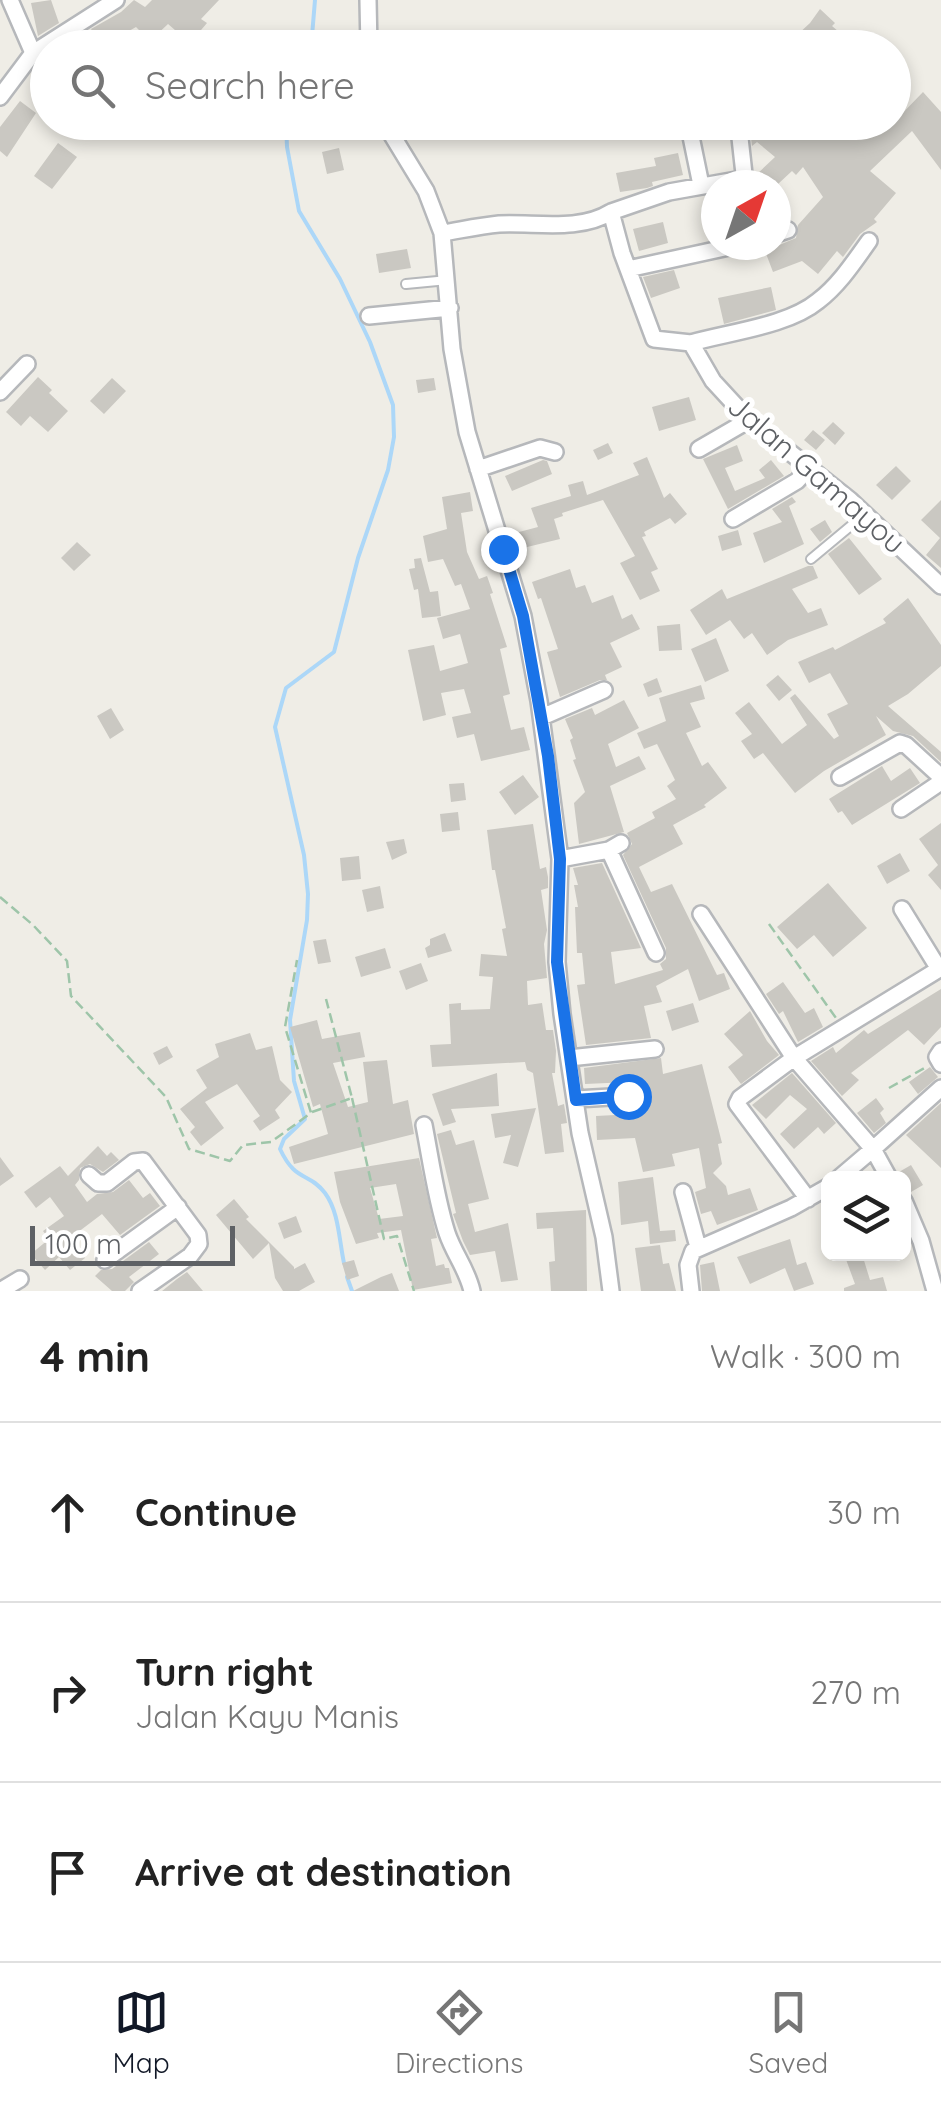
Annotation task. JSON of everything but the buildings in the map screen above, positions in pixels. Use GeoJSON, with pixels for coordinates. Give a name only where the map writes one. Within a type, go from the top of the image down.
{"type":"FeatureCollection","features":[{"type":"Feature","properties":{"kind":"street"},"geometry":{"type":"LineString","coordinates":[[10,0],[30,46]]}},
{"type":"Feature","properties":{"kind":"street"},"geometry":{"type":"LineString","coordinates":[[69,30],[116,0]]}},
{"type":"Feature","properties":{"kind":"street"},"geometry":{"type":"LineString","coordinates":[[368,0],[369,30]]}},
{"type":"Feature","properties":{"kind":"street"},"geometry":{"type":"LineString","coordinates":[[0,98],[30,57]]}},
{"type":"Feature","properties":{"kind":"street"},"geometry":{"type":"LineString","coordinates":[[395,140],[426,191],[442,233],[455,365],[478,469],[523,616],[542,717],[560,859],[557,962],[569,1058],[611,1291]]}},
{"type":"Feature","properties":{"kind":"street"},"geometry":{"type":"LineString","coordinates":[[692,140],[701,180]]}},
{"type":"Feature","properties":{"kind":"street"},"geometry":{"type":"LineString","coordinates":[[740,140],[744,170]]}},
{"type":"Feature","properties":{"kind":"street"},"geometry":{"type":"LineString","coordinates":[[442,233],[502,224],[599,220],[640,200],[701,185]]}},
{"type":"Feature","properties":{"kind":"street"},"geometry":{"type":"LineString","coordinates":[[611,212],[651,336],[660,342],[691,342],[789,317],[816,304],[844,276],[869,241]]}},
{"type":"Feature","properties":{"kind":"street"},"geometry":{"type":"LineString","coordinates":[[628,269],[701,253]]}},
{"type":"Feature","properties":{"kind":"street"},"geometry":{"type":"LineString","coordinates":[[369,316],[450,308]]}},
{"type":"Feature","properties":{"kind":"street","name":"Jalan Gamayou"},"geometry":{"type":"LineString","coordinates":[[691,342],[713,381],[749,420],[865,514],[940,582]]}},
{"type":"Feature","properties":{"kind":"street"},"geometry":{"type":"LineString","coordinates":[[0,392],[28,364]]}},
{"type":"Feature","properties":{"kind":"street"},"geometry":{"type":"LineString","coordinates":[[698,449],[749,420]]}},
{"type":"Feature","properties":{"kind":"street"},"geometry":{"type":"LineString","coordinates":[[478,469],[540,448],[555,452]]}},
{"type":"Feature","properties":{"kind":"street"},"geometry":{"type":"LineString","coordinates":[[733,518],[797,480],[809,468]]}},
{"type":"Feature","properties":{"kind":"street"},"geometry":{"type":"LineString","coordinates":[[542,717],[604,690]]}},
{"type":"Feature","properties":{"kind":"street"},"geometry":{"type":"LineString","coordinates":[[840,777],[900,742],[941,780],[901,809]]}},
{"type":"Feature","properties":{"kind":"street"},"geometry":{"type":"LineString","coordinates":[[560,859],[615,847],[656,952]]}},
{"type":"Feature","properties":{"kind":"street"},"geometry":{"type":"LineString","coordinates":[[808,1199],[738,1104],[740,1098],[794,1058],[940,968],[902,909]]}},
{"type":"Feature","properties":{"kind":"street"},"geometry":{"type":"LineString","coordinates":[[701,914],[794,1058],[873,1150],[886,1171]]}},
{"type":"Feature","properties":{"kind":"street"},"geometry":{"type":"LineString","coordinates":[[569,1058],[656,1049]]}},
{"type":"Feature","properties":{"kind":"street"},"geometry":{"type":"LineString","coordinates":[[848,1171],[941,1088]]}},
{"type":"Feature","properties":{"kind":"street"},"geometry":{"type":"LineString","coordinates":[[576,1100],[628,1096]]}},
{"type":"Feature","properties":{"kind":"street"},"geometry":{"type":"LineString","coordinates":[[424,1125],[446,1227],[452,1246],[465,1265],[472,1291]]}},
{"type":"Feature","properties":{"kind":"street"},"geometry":{"type":"LineString","coordinates":[[89,1175],[107,1183],[134,1162],[142,1162],[198,1236],[200,1244],[190,1256],[150,1288]]}},
{"type":"Feature","properties":{"kind":"street"},"geometry":{"type":"LineString","coordinates":[[691,1291],[688,1264],[698,1248],[821,1191]]}},
{"type":"Feature","properties":{"kind":"street"},"geometry":{"type":"LineString","coordinates":[[683,1192],[698,1248]]}},
{"type":"Feature","properties":{"kind":"street"},"geometry":{"type":"LineString","coordinates":[[105,1260],[178,1207]]}},
{"type":"Feature","properties":{"kind":"street"},"geometry":{"type":"LineString","coordinates":[[911,1216],[935,1265],[936,1291]]}},
{"type":"Feature","properties":{"kind":"street"},"geometry":{"type":"LineString","coordinates":[[0,1291],[20,1279]]}},
{"type":"Feature","properties":{"kind":"lane"},"geometry":{"type":"LineString","coordinates":[[406,284],[448,280]]}},
{"type":"Feature","properties":{"kind":"lane"},"geometry":{"type":"LineString","coordinates":[[811,559],[865,514]]}},
{"type":"Feature","properties":{"kind":"path"},"geometry":{"type":"LineString","coordinates":[[0,898],[67,961],[71,996],[166,1097],[188,1149],[230,1161],[243,1145],[271,1142],[311,1113],[352,1098]]}},
{"type":"Feature","properties":{"kind":"path"},"geometry":{"type":"LineString","coordinates":[[770,924],[843,1027]]}},
{"type":"Feature","properties":{"kind":"path"},"geometry":{"type":"LineString","coordinates":[[297,960],[285,1026],[311,1113]]}},
{"type":"Feature","properties":{"kind":"path"},"geometry":{"type":"LineString","coordinates":[[326,999],[384,1238],[396,1236],[414,1291]]}},
{"type":"Feature","properties":{"kind":"path"},"geometry":{"type":"LineString","coordinates":[[889,1088],[940,1058]]}},
{"type":"Feature","properties":{"kind":"waterway"},"geometry":{"type":"LineString","coordinates":[[312,30],[315,0]]}},
{"type":"Feature","properties":{"kind":"waterway"},"geometry":{"type":"LineString","coordinates":[[287,140],[299,211],[340,279],[370,342],[393,405],[394,437],[388,470],[358,558],[334,652],[286,688],[275,727],[304,855],[308,894],[290,1020],[294,1081],[305,1119],[284,1139],[280,1149],[291,1167],[319,1186],[330,1201],[344,1263]]}},
{"type":"Feature","properties":{"kind":"waterway"},"geometry":{"type":"LineString","coordinates":[[347,1277],[352,1291]]}},
{"type":"Feature","properties":{"kind":"route"},"geometry":{"type":"LineString","coordinates":[[503,549],[523,616],[548,756],[560,859],[557,962],[576,1100],[628,1096]]}}]}
